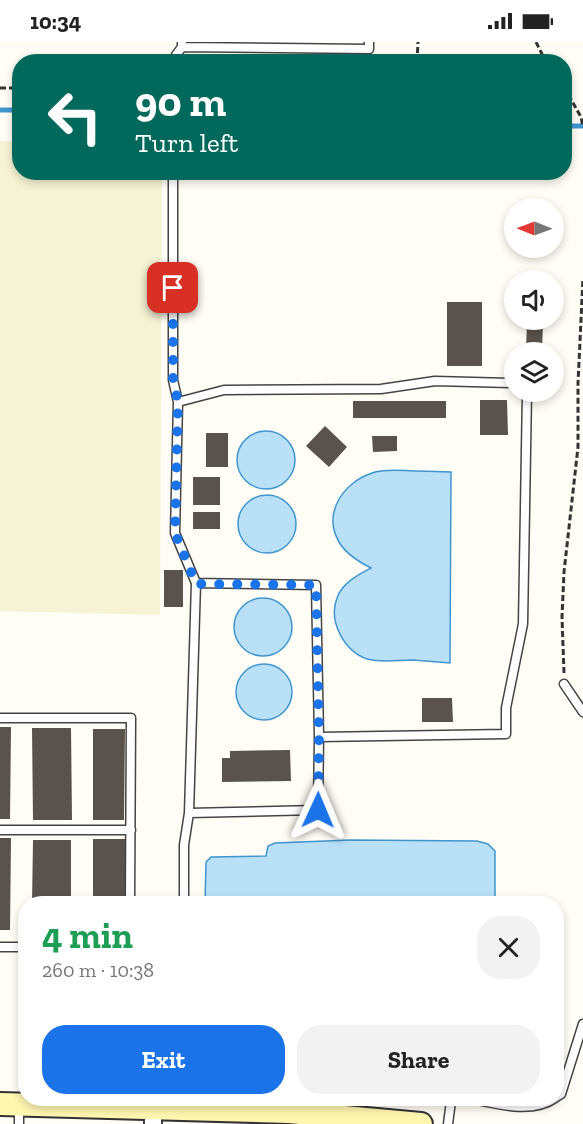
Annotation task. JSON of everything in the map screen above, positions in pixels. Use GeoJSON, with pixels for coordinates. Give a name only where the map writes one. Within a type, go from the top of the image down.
{"type":"FeatureCollection","features":[{"type":"Feature","properties":{"kind":"main road"},"geometry":{"type":"LineString","coordinates":[[12,1111],[153,1116],[175,1106]]}},
{"type":"Feature","properties":{"kind":"main road"},"geometry":{"type":"LineString","coordinates":[[218,1106],[422,1124]]}},
{"type":"Feature","properties":{"kind":"lane"},"geometry":{"type":"LineString","coordinates":[[182,44],[369,49],[369,42]]}},
{"type":"Feature","properties":{"kind":"lane"},"geometry":{"type":"LineString","coordinates":[[173,180],[173,380],[178,402],[175,533],[196,584],[189,813],[184,845],[184,896]]}},
{"type":"Feature","properties":{"kind":"lane"},"geometry":{"type":"LineString","coordinates":[[178,402],[224,390],[381,389],[435,381],[504,382]]}},
{"type":"Feature","properties":{"kind":"lane"},"geometry":{"type":"LineString","coordinates":[[319,737],[506,734],[506,708],[523,624],[527,402]]}},
{"type":"Feature","properties":{"kind":"lane"},"geometry":{"type":"LineString","coordinates":[[189,813],[318,810],[316,585],[196,584]]}},
{"type":"Feature","properties":{"kind":"lane"},"geometry":{"type":"LineString","coordinates":[[564,684],[583,712]]}},
{"type":"Feature","properties":{"kind":"lane"},"geometry":{"type":"LineString","coordinates":[[0,718],[131,718],[130,896]]}},
{"type":"Feature","properties":{"kind":"lane"},"geometry":{"type":"LineString","coordinates":[[0,830],[131,830]]}},
{"type":"Feature","properties":{"kind":"lane"},"geometry":{"type":"LineString","coordinates":[[0,946],[18,946]]}},
{"type":"Feature","properties":{"kind":"lane"},"geometry":{"type":"LineString","coordinates":[[564,1084],[583,1024]]}},
{"type":"Feature","properties":{"kind":"lane"},"geometry":{"type":"LineString","coordinates":[[448,1124],[450,1106]]}},
{"type":"Feature","properties":{"kind":"path"},"geometry":{"type":"LineString","coordinates":[[572,102],[583,127]]}},
{"type":"Feature","properties":{"kind":"path"},"geometry":{"type":"LineString","coordinates":[[564,684],[562,617],[564,572],[578,447],[578,383],[583,278]]}},
{"type":"Feature","properties":{"kind":"shaded area"},"geometry":{"type":"Polygon","coordinates":[[[0,141],[12,142],[12,180],[162,180],[160,615],[0,611],[0,141]]]}},
{"type":"Feature","properties":{"kind":"water"},"geometry":{"type":"Polygon","coordinates":[[[266,431],[277,433],[287,439],[293,449],[295,460],[293,471],[287,481],[277,487],[266,489],[255,487],[245,481],[239,471],[237,460],[239,449],[245,439],[255,433],[266,431]]]}},
{"type":"Feature","properties":{"kind":"water"},"geometry":{"type":"Polygon","coordinates":[[[395,470],[451,472],[450,663],[367,659],[351,649],[336,625],[335,607],[339,593],[351,580],[371,568],[353,557],[339,542],[334,531],[333,520],[339,500],[353,484],[372,473],[395,470]]]}},
{"type":"Feature","properties":{"kind":"water"},"geometry":{"type":"Polygon","coordinates":[[[267,495],[278,497],[291,508],[296,524],[294,535],[283,548],[267,553],[256,551],[243,540],[238,524],[240,513],[251,500],[267,495]]]}},
{"type":"Feature","properties":{"kind":"water"},"geometry":{"type":"Polygon","coordinates":[[[263,598],[274,600],[287,611],[292,627],[290,638],[279,651],[263,656],[252,654],[239,643],[234,627],[236,616],[247,603],[263,598]]]}},
{"type":"Feature","properties":{"kind":"water"},"geometry":{"type":"Polygon","coordinates":[[[264,664],[275,666],[284,672],[290,681],[292,692],[290,703],[284,712],[275,718],[264,720],[253,718],[244,712],[238,703],[236,692],[238,681],[244,672],[253,666],[264,664]]]}},
{"type":"Feature","properties":{"kind":"water"},"geometry":{"type":"Polygon","coordinates":[[[350,840],[477,841],[488,844],[495,851],[495,896],[205,896],[206,862],[211,857],[266,856],[268,846],[275,843],[350,840]]]}},
{"type":"Feature","properties":{"kind":"building"},"geometry":{"type":"Polygon","coordinates":[[[447,302],[482,302],[482,366],[447,366],[447,302]]]}},
{"type":"Feature","properties":{"kind":"building"},"geometry":{"type":"Polygon","coordinates":[[[527,330],[543,330],[542,342],[526,342],[527,330]]]}},
{"type":"Feature","properties":{"kind":"building"},"geometry":{"type":"Polygon","coordinates":[[[480,400],[507,402],[508,435],[480,435],[480,400]]]}},
{"type":"Feature","properties":{"kind":"building"},"geometry":{"type":"Polygon","coordinates":[[[353,401],[446,401],[446,418],[353,418],[353,401]]]}},
{"type":"Feature","properties":{"kind":"building"},"geometry":{"type":"Polygon","coordinates":[[[325,426],[347,447],[329,467],[306,446],[325,426]]]}},
{"type":"Feature","properties":{"kind":"building"},"geometry":{"type":"Polygon","coordinates":[[[206,433],[228,433],[228,467],[206,467],[206,433]]]}},
{"type":"Feature","properties":{"kind":"building"},"geometry":{"type":"Polygon","coordinates":[[[372,436],[397,436],[397,451],[373,452],[372,436]]]}},
{"type":"Feature","properties":{"kind":"building"},"geometry":{"type":"Polygon","coordinates":[[[193,477],[220,477],[220,505],[193,505],[193,477]]]}},
{"type":"Feature","properties":{"kind":"building"},"geometry":{"type":"Polygon","coordinates":[[[193,512],[220,512],[220,529],[193,529],[193,512]]]}},
{"type":"Feature","properties":{"kind":"building"},"geometry":{"type":"Polygon","coordinates":[[[164,570],[183,570],[183,607],[164,607],[164,570]]]}},
{"type":"Feature","properties":{"kind":"building"},"geometry":{"type":"Polygon","coordinates":[[[422,698],[452,698],[453,722],[422,722],[422,698]]]}},
{"type":"Feature","properties":{"kind":"building"},"geometry":{"type":"Polygon","coordinates":[[[0,727],[11,727],[10,819],[0,819],[0,727]]]}},
{"type":"Feature","properties":{"kind":"building"},"geometry":{"type":"Polygon","coordinates":[[[32,728],[71,728],[72,820],[33,820],[32,728]]]}},
{"type":"Feature","properties":{"kind":"building"},"geometry":{"type":"Polygon","coordinates":[[[93,729],[125,729],[124,820],[93,820],[93,729]]]}},
{"type":"Feature","properties":{"kind":"building"},"geometry":{"type":"Polygon","coordinates":[[[290,750],[291,781],[222,782],[222,758],[230,758],[230,751],[290,750]]]}},
{"type":"Feature","properties":{"kind":"building"},"geometry":{"type":"Polygon","coordinates":[[[0,838],[11,838],[10,930],[0,930],[0,838]]]}},
{"type":"Feature","properties":{"kind":"building"},"geometry":{"type":"Polygon","coordinates":[[[93,839],[125,839],[125,896],[93,896],[93,839]]]}},
{"type":"Feature","properties":{"kind":"building"},"geometry":{"type":"Polygon","coordinates":[[[33,840],[71,840],[71,896],[32,896],[33,840]]]}},
{"type":"Feature","properties":{"kind":"waterway"},"geometry":{"type":"LineString","coordinates":[[0,110],[12,110]]}},
{"type":"Feature","properties":{"kind":"waterway"},"geometry":{"type":"LineString","coordinates":[[572,126],[583,126]]}},
{"type":"Feature","properties":{"kind":"route"},"geometry":{"type":"LineString","coordinates":[[173,288],[173,380],[178,402],[175,533],[196,584],[316,585],[318,810]]}}]}
